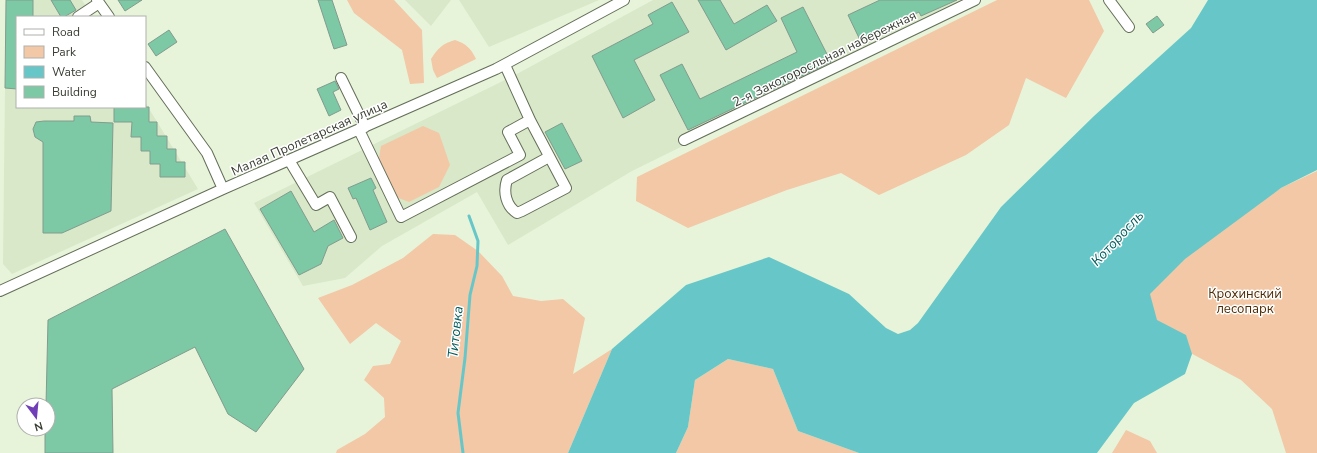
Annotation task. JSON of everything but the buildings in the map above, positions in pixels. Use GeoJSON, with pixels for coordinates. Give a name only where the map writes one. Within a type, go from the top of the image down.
{"type":"FeatureCollection","features":[{"type":"Feature","properties":{"kind":"street","name":"Малая Пролетарская улица"},"geometry":{"type":"LineString","coordinates":[[0,291],[223,189],[505,65],[624,0]]}},
{"type":"Feature","properties":{"kind":"street","name":"2-я Закоторосльная набережная"},"geometry":{"type":"LineString","coordinates":[[684,140],[975,0]]}},
{"type":"Feature","properties":{"kind":"street"},"geometry":{"type":"LineString","coordinates":[[1109,0],[1129,27]]}},
{"type":"Feature","properties":{"kind":"street"},"geometry":{"type":"LineString","coordinates":[[79,16],[98,2],[108,16]]}},
{"type":"Feature","properties":{"kind":"street"},"geometry":{"type":"LineString","coordinates":[[505,65],[530,120],[566,188],[517,213],[513,210],[505,196],[504,189],[507,180],[549,157]]}},
{"type":"Feature","properties":{"kind":"street"},"geometry":{"type":"LineString","coordinates":[[146,68],[207,153],[223,189]]}},
{"type":"Feature","properties":{"kind":"street"},"geometry":{"type":"LineString","coordinates":[[341,78],[401,217],[520,155],[508,132],[530,120]]}},
{"type":"Feature","properties":{"kind":"street"},"geometry":{"type":"LineString","coordinates":[[289,160],[316,205],[330,197],[351,237]]}},
{"type":"Feature","properties":{"kind":"shaded area"},"geometry":{"type":"Polygon","coordinates":[[[6,0],[82,0],[92,16],[16,16],[16,108],[146,108],[146,104],[198,189],[12,274],[3,264],[6,0]]]}},
{"type":"Feature","properties":{"kind":"shaded area"},"geometry":{"type":"Polygon","coordinates":[[[405,0],[451,0],[431,26],[405,0]]]}},
{"type":"Feature","properties":{"kind":"shaded area"},"geometry":{"type":"Polygon","coordinates":[[[459,0],[599,0],[489,47],[459,0]]]}},
{"type":"Feature","properties":{"kind":"shaded area"},"geometry":{"type":"Polygon","coordinates":[[[653,0],[979,0],[632,171],[508,245],[477,192],[382,246],[345,278],[303,286],[254,203],[515,75],[653,0]]]}},
{"type":"Feature","properties":{"kind":"green space"},"geometry":{"type":"Polygon","coordinates":[[[347,0],[394,0],[422,30],[424,83],[410,84],[402,50],[354,13],[347,0]]]}},
{"type":"Feature","properties":{"kind":"green space"},"geometry":{"type":"Polygon","coordinates":[[[997,0],[1089,0],[1104,31],[1066,98],[1026,78],[1009,125],[966,155],[879,195],[841,173],[787,190],[688,228],[636,201],[637,177],[997,0]]]}},
{"type":"Feature","properties":{"kind":"green space"},"geometry":{"type":"Polygon","coordinates":[[[455,40],[468,47],[476,59],[437,78],[433,70],[431,59],[441,47],[455,40]]]}},
{"type":"Feature","properties":{"kind":"green space"},"geometry":{"type":"Polygon","coordinates":[[[423,126],[439,133],[450,165],[439,187],[409,202],[396,197],[379,158],[381,146],[423,126]]]}},
{"type":"Feature","properties":{"kind":"green space","name":"Крохинский лесопарк"},"geometry":{"type":"Polygon","coordinates":[[[1317,171],[1317,453],[1286,453],[1272,409],[1241,380],[1155,334],[1144,298],[1212,232],[1281,188],[1317,171]]]}},
{"type":"Feature","properties":{"kind":"green space"},"geometry":{"type":"Polygon","coordinates":[[[433,234],[455,235],[478,251],[502,276],[513,296],[541,301],[563,299],[585,318],[573,374],[612,349],[568,453],[336,453],[337,450],[365,434],[385,417],[384,398],[364,380],[373,366],[390,364],[401,341],[376,323],[350,344],[318,298],[352,285],[403,258],[433,234]]]}},
{"type":"Feature","properties":{"kind":"green space"},"geometry":{"type":"Polygon","coordinates":[[[728,359],[773,369],[798,431],[859,453],[676,453],[688,427],[695,380],[728,359]]]}},
{"type":"Feature","properties":{"kind":"green space"},"geometry":{"type":"Polygon","coordinates":[[[1126,430],[1150,441],[1157,453],[1112,453],[1126,430]]]}},
{"type":"Feature","properties":{"kind":"water","name":"Которосль"},"geometry":{"type":"Polygon","coordinates":[[[1208,0],[1317,0],[1317,170],[1281,188],[1185,259],[1150,294],[1157,320],[1186,335],[1192,354],[1185,374],[1134,403],[1097,453],[859,453],[798,431],[773,369],[728,359],[695,380],[688,427],[676,453],[568,453],[612,349],[686,285],[769,257],[849,294],[886,328],[898,334],[910,330],[918,323],[1001,207],[1094,116],[1191,28],[1208,0]]]}},
{"type":"Feature","properties":{"kind":"waterway","name":"Титовка"},"geometry":{"type":"LineString","coordinates":[[463,453],[458,413],[465,358],[470,295],[477,266],[478,241],[469,216]]}}]}
